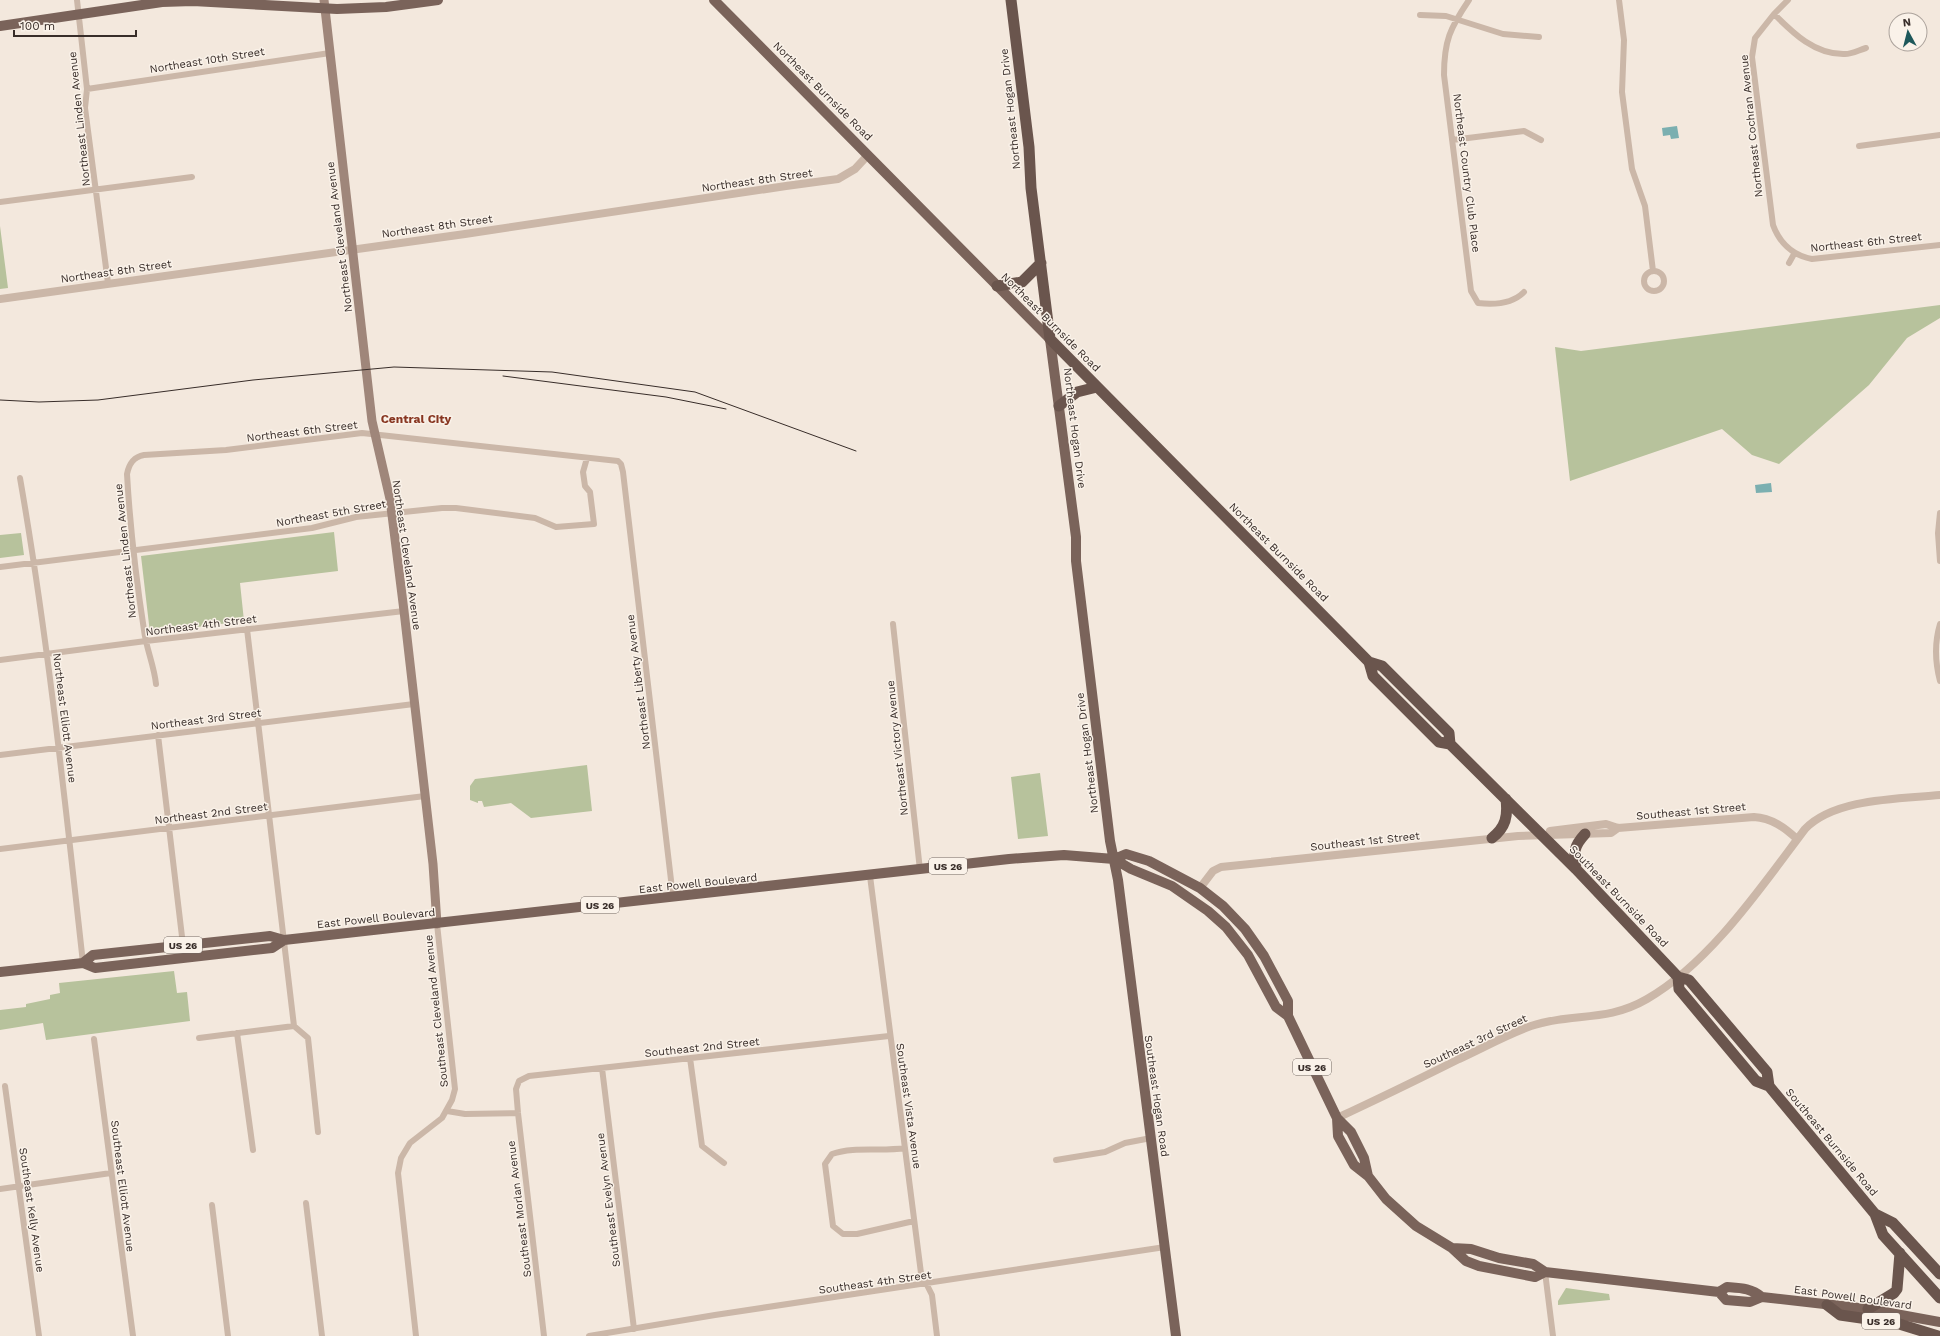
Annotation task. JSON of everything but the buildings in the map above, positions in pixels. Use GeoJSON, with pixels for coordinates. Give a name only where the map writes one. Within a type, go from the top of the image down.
{"type":"FeatureCollection","features":[{"type":"Feature","properties":{"kind":"highway","name":"Northeast Hogan Drive"},"geometry":{"type":"LineString","coordinates":[[1011,0],[1050,339]]}},
{"type":"Feature","properties":{"kind":"highway"},"geometry":{"type":"LineString","coordinates":[[997,286],[1022,282],[1041,263]]}},
{"type":"Feature","properties":{"kind":"highway","name":"Northeast Burnside Road"},"geometry":{"type":"LineString","coordinates":[[1050,339],[1369,662],[1382,666],[1449,733],[1450,744]]}},
{"type":"Feature","properties":{"kind":"highway"},"geometry":{"type":"LineString","coordinates":[[1059,406],[1077,392],[1097,387]]}},
{"type":"Feature","properties":{"kind":"highway","name":"Northeast Burnside Road"},"geometry":{"type":"LineString","coordinates":[[1369,662],[1373,676],[1439,742],[1450,744],[1541,834]]}},
{"type":"Feature","properties":{"kind":"highway"},"geometry":{"type":"LineString","coordinates":[[1389,691],[1405,699],[1427,721],[1430,722],[1436,720]]}},
{"type":"Feature","properties":{"kind":"highway"},"geometry":{"type":"LineString","coordinates":[[1492,838],[1499,833],[1505,824],[1507,810],[1506,799]]}},
{"type":"Feature","properties":{"kind":"highway","name":"Southeast Burnside Road"},"geometry":{"type":"LineString","coordinates":[[1541,834],[1678,977],[1679,989],[1756,1081],[1769,1086],[1875,1214],[1883,1235],[1940,1298]]}},
{"type":"Feature","properties":{"kind":"highway"},"geometry":{"type":"LineString","coordinates":[[1576,869],[1575,848],[1577,842],[1585,834]]}},
{"type":"Feature","properties":{"kind":"highway","name":"Southeast Burnside Road"},"geometry":{"type":"LineString","coordinates":[[1875,1214],[1893,1223],[1940,1274]]}},
{"type":"Feature","properties":{"kind":"highway"},"geometry":{"type":"LineString","coordinates":[[1868,1310],[1894,1293],[1897,1289],[1900,1253]]}},
{"type":"Feature","properties":{"kind":"highway","name":"US 26"},"geometry":{"type":"LineString","coordinates":[[1827,1305],[1840,1315],[1896,1324],[1938,1336]]}},
{"type":"Feature","properties":{"kind":"main road"},"geometry":{"type":"LineString","coordinates":[[0,26],[147,3],[177,1],[324,4],[374,8],[438,0]]}},
{"type":"Feature","properties":{"kind":"main road","name":"Northeast Burnside Road"},"geometry":{"type":"LineString","coordinates":[[714,0],[1050,339]]}},
{"type":"Feature","properties":{"kind":"main road","name":"Northeast Cleveland Avenue"},"geometry":{"type":"LineString","coordinates":[[324,4],[374,435],[392,513],[433,864],[437,924]]}},
{"type":"Feature","properties":{"kind":"main road","name":"Northeast Hogan Drive"},"geometry":{"type":"LineString","coordinates":[[1050,339],[1114,859]]}},
{"type":"Feature","properties":{"kind":"main road","name":"East Powell Boulevard"},"geometry":{"type":"LineString","coordinates":[[1114,859],[1126,854],[1149,861],[1200,888],[1236,919],[1256,943],[1288,1001],[1288,1016],[1337,1118],[1351,1132],[1364,1158],[1368,1176],[1386,1199],[1405,1218],[1427,1234],[1452,1248],[1471,1249],[1500,1258],[1533,1264],[1545,1272],[1719,1292],[1727,1287],[1747,1289],[1753,1290],[1762,1297],[1868,1310],[1940,1322]]}},
{"type":"Feature","properties":{"kind":"main road","name":"East Powell Boulevard"},"geometry":{"type":"LineString","coordinates":[[83,963],[93,955],[183,945],[270,936],[284,940],[1056,855],[1087,855],[1114,859],[1131,869],[1166,883],[1189,896],[1226,927],[1248,955],[1276,1007],[1288,1016]]}},
{"type":"Feature","properties":{"kind":"main road","name":"Southeast Hogan Road"},"geometry":{"type":"LineString","coordinates":[[1114,859],[1176,1336]]}},
{"type":"Feature","properties":{"kind":"main road"},"geometry":{"type":"LineString","coordinates":[[1226,927],[1236,919]]}},
{"type":"Feature","properties":{"kind":"main road","name":"East Powell Boulevard"},"geometry":{"type":"LineString","coordinates":[[0,972],[83,963],[95,968],[272,948],[284,940]]}},
{"type":"Feature","properties":{"kind":"main road"},"geometry":{"type":"LineString","coordinates":[[139,963],[154,955],[178,951],[183,945]]}},
{"type":"Feature","properties":{"kind":"street","name":"Northeast Linden Avenue"},"geometry":{"type":"LineString","coordinates":[[77,0],[87,89],[85,108],[108,284]]}},
{"type":"Feature","properties":{"kind":"street","name":"Northeast Country Club Place"},"geometry":{"type":"LineString","coordinates":[[1469,0],[1456,18],[1449,33],[1444,52],[1444,75],[1471,291],[1478,303],[1491,305],[1511,301],[1518,298],[1524,292]]}},
{"type":"Feature","properties":{"kind":"street"},"geometry":{"type":"LineString","coordinates":[[1619,0],[1624,40],[1621,83],[1624,111],[1632,169],[1645,206],[1653,271]]}},
{"type":"Feature","properties":{"kind":"street","name":"Northeast Cochran Avenue"},"geometry":{"type":"LineString","coordinates":[[1788,0],[1774,14],[1755,38],[1752,66],[1773,225],[1781,242],[1794,254]]}},
{"type":"Feature","properties":{"kind":"street"},"geometry":{"type":"LineString","coordinates":[[1774,14],[1794,33],[1812,45],[1830,53],[1846,54],[1866,48]]}},
{"type":"Feature","properties":{"kind":"street"},"geometry":{"type":"LineString","coordinates":[[1420,15],[1446,16],[1503,34],[1539,37]]}},
{"type":"Feature","properties":{"kind":"street","name":"Northeast 10th Street"},"geometry":{"type":"LineString","coordinates":[[87,89],[330,53]]}},
{"type":"Feature","properties":{"kind":"street"},"geometry":{"type":"LineString","coordinates":[[1452,140],[1524,131],[1541,140]]}},
{"type":"Feature","properties":{"kind":"street"},"geometry":{"type":"LineString","coordinates":[[1859,146],[1940,135]]}},
{"type":"Feature","properties":{"kind":"street","name":"Northeast 8th Street"},"geometry":{"type":"LineString","coordinates":[[0,299],[465,234],[786,186],[830,181],[844,176],[855,169],[868,155]]}},
{"type":"Feature","properties":{"kind":"street"},"geometry":{"type":"LineString","coordinates":[[0,202],[192,177]]}},
{"type":"Feature","properties":{"kind":"street","name":"Northeast 6th Street"},"geometry":{"type":"LineString","coordinates":[[1794,254],[1812,259],[1821,259],[1940,244]]}},
{"type":"Feature","properties":{"kind":"street"},"geometry":{"type":"LineString","coordinates":[[1789,263],[1794,254]]}},
{"type":"Feature","properties":{"kind":"street","name":"Northeast 6th Street"},"geometry":{"type":"LineString","coordinates":[[131,462],[134,458],[144,455],[226,450],[362,433],[616,461],[621,464]]}},
{"type":"Feature","properties":{"kind":"street","name":"Northeast 5th Street"},"geometry":{"type":"LineString","coordinates":[[0,567],[312,528],[356,517],[449,508],[535,518],[556,528],[594,524],[590,492],[585,486],[583,472],[587,458]]}},
{"type":"Feature","properties":{"kind":"street","name":"Northeast Linden Avenue"},"geometry":{"type":"LineString","coordinates":[[131,462],[127,474],[133,550],[146,641],[154,666],[156,684]]}},
{"type":"Feature","properties":{"kind":"street","name":"Northeast Liberty Avenue"},"geometry":{"type":"LineString","coordinates":[[621,464],[673,897]]}},
{"type":"Feature","properties":{"kind":"street","name":"Northeast Elliott Avenue"},"geometry":{"type":"LineString","coordinates":[[20,478],[35,562],[60,748],[83,963]]}},
{"type":"Feature","properties":{"kind":"street"},"geometry":{"type":"LineString","coordinates":[[1940,513],[1938,533],[1940,561]]}},
{"type":"Feature","properties":{"kind":"street","name":"Northeast 4th Street"},"geometry":{"type":"LineString","coordinates":[[0,660],[146,641],[404,611]]}},
{"type":"Feature","properties":{"kind":"street","name":"Northeast Victory Avenue"},"geometry":{"type":"LineString","coordinates":[[893,624],[920,870]]}},
{"type":"Feature","properties":{"kind":"street"},"geometry":{"type":"LineString","coordinates":[[1940,624],[1935,656],[1940,681]]}},
{"type":"Feature","properties":{"kind":"street"},"geometry":{"type":"LineString","coordinates":[[247,629],[294,1026],[308,1038],[318,1132]]}},
{"type":"Feature","properties":{"kind":"street","name":"Northeast 3rd Street"},"geometry":{"type":"LineString","coordinates":[[0,755],[258,722],[414,704]]}},
{"type":"Feature","properties":{"kind":"street"},"geometry":{"type":"LineString","coordinates":[[158,735],[183,945]]}},
{"type":"Feature","properties":{"kind":"street"},"geometry":{"type":"LineString","coordinates":[[1797,839],[1808,825],[1838,809],[1866,803],[1940,794]]}},
{"type":"Feature","properties":{"kind":"street","name":"Northeast 2nd Street"},"geometry":{"type":"LineString","coordinates":[[0,849],[425,796]]}},
{"type":"Feature","properties":{"kind":"street","name":"Southeast 1st Street"},"geometry":{"type":"LineString","coordinates":[[1541,834],[1562,829],[1606,824],[1618,828],[1754,817],[1767,819],[1776,823],[1797,839]]}},
{"type":"Feature","properties":{"kind":"street","name":"Southeast 1st Street"},"geometry":{"type":"LineString","coordinates":[[1200,888],[1214,871],[1221,867],[1492,838],[1541,834],[1611,833],[1618,828]]}},
{"type":"Feature","properties":{"kind":"street","name":"Southeast 3rd Street"},"geometry":{"type":"LineString","coordinates":[[1337,1118],[1519,1030],[1553,1020],[1614,1014],[1647,999],[1678,977],[1726,930],[1797,839]]}},
{"type":"Feature","properties":{"kind":"street","name":"Southeast Vista Avenue"},"geometry":{"type":"LineString","coordinates":[[870,876],[889,1036],[921,1273],[932,1295],[938,1336]]}},
{"type":"Feature","properties":{"kind":"street","name":"Southeast Cleveland Avenue"},"geometry":{"type":"LineString","coordinates":[[416,1336],[399,1195],[398,1173],[405,1149],[416,1136],[432,1127],[447,1111],[454,1094],[455,1082],[437,924]]}},
{"type":"Feature","properties":{"kind":"street"},"geometry":{"type":"LineString","coordinates":[[199,1038],[294,1026]]}},
{"type":"Feature","properties":{"kind":"street"},"geometry":{"type":"LineString","coordinates":[[237,1033],[253,1150]]}},
{"type":"Feature","properties":{"kind":"street","name":"Southeast 2nd Street"},"geometry":{"type":"LineString","coordinates":[[519,1081],[529,1076],[889,1036]]}},
{"type":"Feature","properties":{"kind":"street","name":"Southeast Elliott Avenue"},"geometry":{"type":"LineString","coordinates":[[94,1039],[133,1336]]}},
{"type":"Feature","properties":{"kind":"street"},"geometry":{"type":"LineString","coordinates":[[690,1058],[702,1146],[724,1163]]}},
{"type":"Feature","properties":{"kind":"street","name":"Southeast Evelyn Avenue"},"geometry":{"type":"LineString","coordinates":[[602,1068],[634,1329]]}},
{"type":"Feature","properties":{"kind":"street","name":"Southeast Morlan Avenue"},"geometry":{"type":"LineString","coordinates":[[519,1081],[516,1089],[518,1113],[544,1336]]}},
{"type":"Feature","properties":{"kind":"street","name":"Southeast Kelly Avenue"},"geometry":{"type":"LineString","coordinates":[[5,1086],[39,1336]]}},
{"type":"Feature","properties":{"kind":"street"},"geometry":{"type":"LineString","coordinates":[[447,1111],[465,1114],[518,1113]]}},
{"type":"Feature","properties":{"kind":"street"},"geometry":{"type":"LineString","coordinates":[[1056,1160],[1105,1152],[1125,1143],[1150,1138]]}},
{"type":"Feature","properties":{"kind":"street"},"geometry":{"type":"LineString","coordinates":[[905,1148],[893,1150],[852,1150],[832,1154],[825,1164],[827,1190],[833,1226],[844,1234],[857,1234],[914,1221]]}},
{"type":"Feature","properties":{"kind":"street"},"geometry":{"type":"LineString","coordinates":[[0,1189],[111,1172]]}},
{"type":"Feature","properties":{"kind":"street"},"geometry":{"type":"LineString","coordinates":[[306,1203],[322,1336]]}},
{"type":"Feature","properties":{"kind":"street"},"geometry":{"type":"LineString","coordinates":[[212,1205],[228,1336]]}},
{"type":"Feature","properties":{"kind":"street","name":"Southeast 4th Street"},"geometry":{"type":"LineString","coordinates":[[589,1336],[715,1315],[1165,1247]]}},
{"type":"Feature","properties":{"kind":"street"},"geometry":{"type":"LineString","coordinates":[[1545,1272],[1553,1336]]}},
{"type":"Feature","properties":{"kind":"green space"},"geometry":{"type":"Polygon","coordinates":[[[0,226],[8,288],[0,289],[0,226]]]}},
{"type":"Feature","properties":{"kind":"green space"},"geometry":{"type":"Polygon","coordinates":[[[1940,305],[1940,318],[1907,338],[1869,385],[1779,464],[1752,455],[1722,429],[1570,481],[1555,347],[1581,351],[1940,305]]]}},
{"type":"Feature","properties":{"kind":"green space"},"geometry":{"type":"Polygon","coordinates":[[[334,532],[338,571],[240,583],[244,621],[150,633],[141,556],[334,532]]]}},
{"type":"Feature","properties":{"kind":"green space"},"geometry":{"type":"Polygon","coordinates":[[[21,533],[24,555],[0,558],[0,535],[21,533]]]}},
{"type":"Feature","properties":{"kind":"green space"},"geometry":{"type":"Polygon","coordinates":[[[587,765],[592,811],[531,818],[511,803],[484,807],[482,801],[478,801],[478,803],[470,800],[470,786],[475,779],[587,765]]]}},
{"type":"Feature","properties":{"kind":"green space"},"geometry":{"type":"Polygon","coordinates":[[[1040,773],[1048,836],[1018,839],[1011,777],[1040,773]]]}},
{"type":"Feature","properties":{"kind":"green space"},"geometry":{"type":"Polygon","coordinates":[[[174,971],[177,993],[187,992],[190,1021],[46,1040],[43,1023],[0,1030],[0,1010],[26,1007],[26,1004],[50,999],[50,995],[60,993],[59,983],[174,971]]]}},
{"type":"Feature","properties":{"kind":"green space"},"geometry":{"type":"Polygon","coordinates":[[[1566,1288],[1609,1294],[1610,1300],[1558,1305],[1558,1301],[1566,1288]]]}},
{"type":"Feature","properties":{"kind":"water"},"geometry":{"type":"Polygon","coordinates":[[[1677,126],[1679,138],[1671,139],[1670,135],[1663,136],[1662,128],[1677,126]]]}},
{"type":"Feature","properties":{"kind":"water"},"geometry":{"type":"Polygon","coordinates":[[[1771,483],[1772,492],[1756,493],[1755,485],[1771,483]]]}},
{"type":"Feature","properties":{"kind":"tram line"},"geometry":{"type":"LineString","coordinates":[[0,400],[39,402],[98,400],[253,380],[394,367],[552,372],[695,392],[856,451]]}},
{"type":"Feature","properties":{"kind":"tram line"},"geometry":{"type":"LineString","coordinates":[[503,376],[666,397],[726,409]]}},
{"type":"Feature","properties":{"kind":"district","name":"Central City"},"geometry":{"type":"Point","coordinates":[416,419]}}]}
